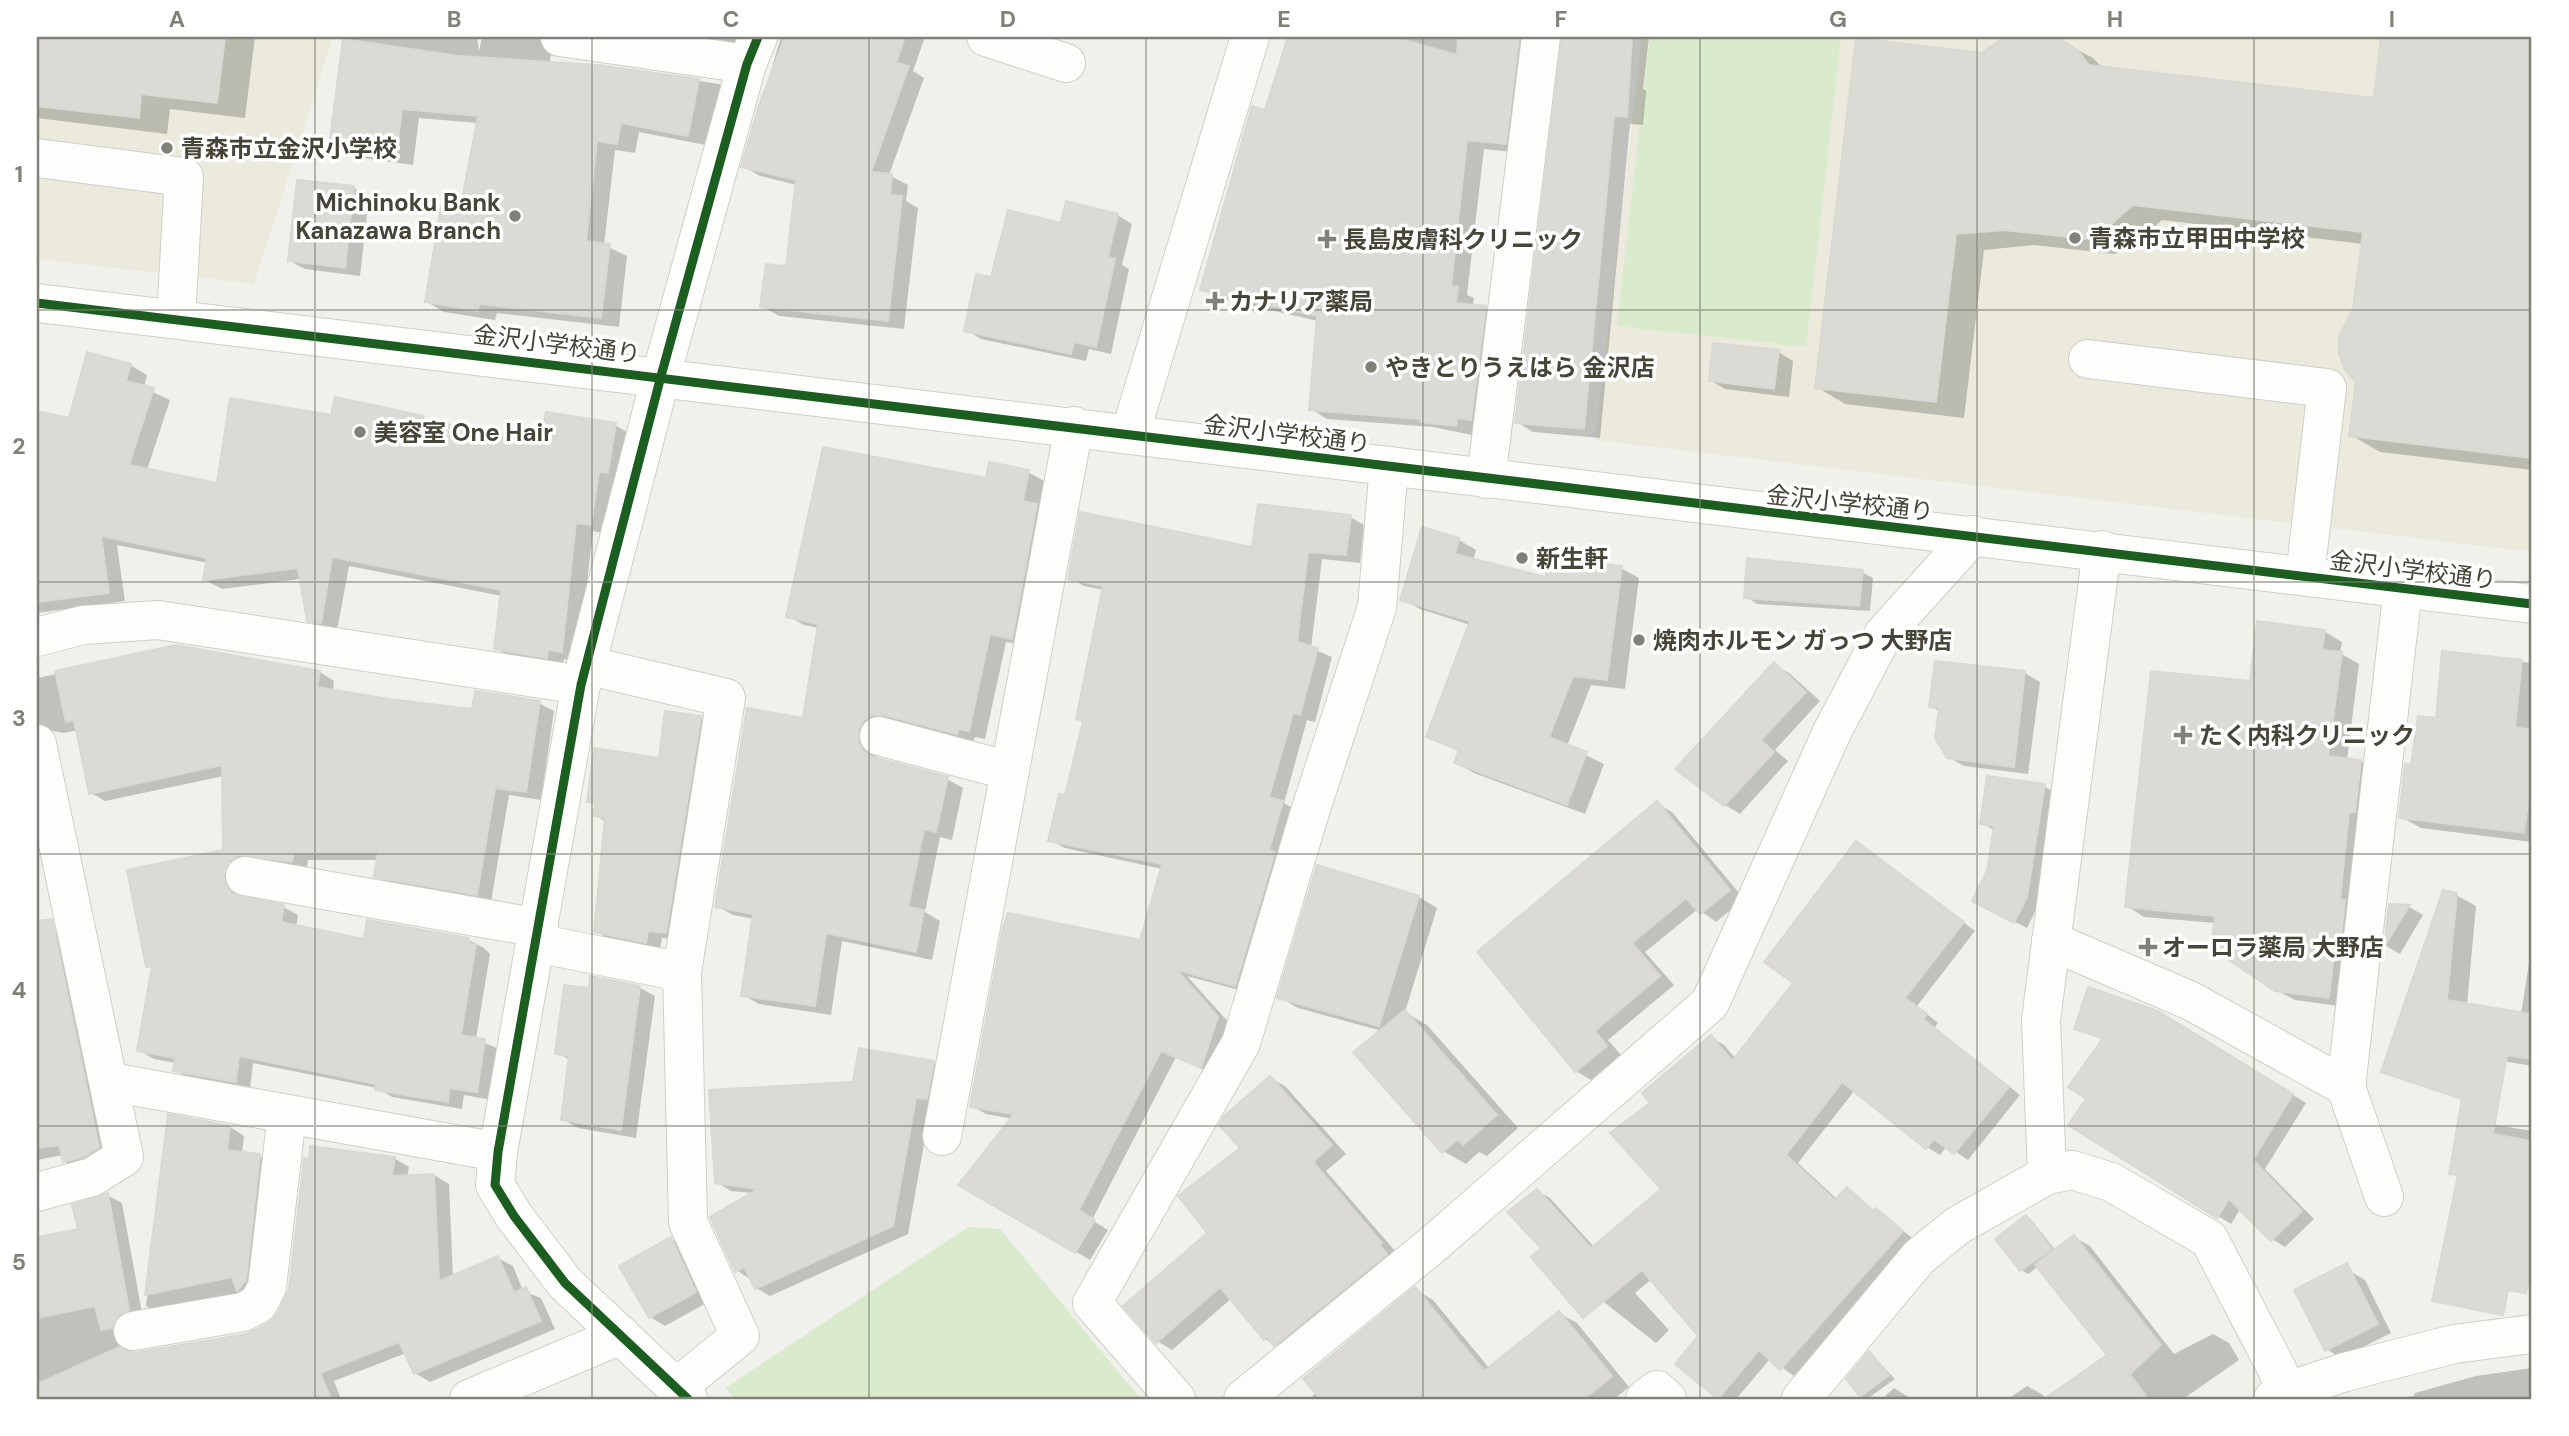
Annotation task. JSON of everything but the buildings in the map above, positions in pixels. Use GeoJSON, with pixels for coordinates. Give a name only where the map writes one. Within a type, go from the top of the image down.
{"type":"FeatureCollection","features":[{"type":"Feature","properties":{"kind":"street"},"geometry":{"type":"LineString","coordinates":[[37,637],[83,625],[159,620],[584,675],[726,698],[682,972],[688,1222],[740,1336],[682,1394],[565,1283],[514,1216],[495,1185],[498,1152],[584,675],[661,376],[752,50],[560,37]]}},
{"type":"Feature","properties":{"kind":"street"},"geometry":{"type":"LineString","coordinates":[[986,37],[1066,63]]}},
{"type":"Feature","properties":{"kind":"street"},"geometry":{"type":"LineString","coordinates":[[1130,434],[1250,37]]}},
{"type":"Feature","properties":{"kind":"street"},"geometry":{"type":"LineString","coordinates":[[1486,479],[1541,37]]}},
{"type":"Feature","properties":{"kind":"street"},"geometry":{"type":"LineString","coordinates":[[37,158],[184,177],[176,319]]}},
{"type":"Feature","properties":{"kind":"street","name":"金沢小学校通り"},"geometry":{"type":"LineString","coordinates":[[37,303],[661,376],[1486,479],[2102,550],[2532,604]]}},
{"type":"Feature","properties":{"kind":"street"},"geometry":{"type":"LineString","coordinates":[[2088,359],[2327,388],[2305,576]]}},
{"type":"Feature","properties":{"kind":"street"},"geometry":{"type":"LineString","coordinates":[[942,1136],[1074,426]]}},
{"type":"Feature","properties":{"kind":"street"},"geometry":{"type":"LineString","coordinates":[[1176,1399],[1092,1303],[1241,1043],[1377,607],[1389,466]]}},
{"type":"Feature","properties":{"kind":"street"},"geometry":{"type":"LineString","coordinates":[[1243,1399],[1431,1245],[1710,1003],[1832,732],[1883,635],[1973,535]]}},
{"type":"Feature","properties":{"kind":"street"},"geometry":{"type":"LineString","coordinates":[[2047,1175],[2041,1020],[2102,550]]}},
{"type":"Feature","properties":{"kind":"street"},"geometry":{"type":"LineString","coordinates":[[2384,1197],[2346,1087],[2403,588]]}},
{"type":"Feature","properties":{"kind":"street"},"geometry":{"type":"LineString","coordinates":[[878,736],[1010,771]]}},
{"type":"Feature","properties":{"kind":"street"},"geometry":{"type":"LineString","coordinates":[[37,744],[111,1082],[124,1157],[92,1177],[37,1192]]}},
{"type":"Feature","properties":{"kind":"street"},"geometry":{"type":"LineString","coordinates":[[246,876],[538,935],[682,972]]}},
{"type":"Feature","properties":{"kind":"street"},"geometry":{"type":"LineString","coordinates":[[2051,942],[2191,1001],[2346,1087]]}},
{"type":"Feature","properties":{"kind":"street"},"geometry":{"type":"LineString","coordinates":[[111,1082],[498,1152]]}},
{"type":"Feature","properties":{"kind":"street"},"geometry":{"type":"LineString","coordinates":[[133,1331],[243,1312],[258,1304],[267,1287],[287,1114]]}},
{"type":"Feature","properties":{"kind":"street"},"geometry":{"type":"LineString","coordinates":[[1801,1399],[1919,1257],[1957,1226],[2047,1175],[2073,1170],[2111,1182],[2209,1239],[2278,1371],[2279,1396],[2345,1372],[2454,1344],[2532,1334]]}},
{"type":"Feature","properties":{"kind":"street"},"geometry":{"type":"LineString","coordinates":[[469,1399],[621,1335]]}},
{"type":"Feature","properties":{"kind":"street"},"geometry":{"type":"LineString","coordinates":[[1645,1399],[1657,1390],[1667,1399]]}},
{"type":"Feature","properties":{"kind":"shaded area","name":"青森市立金沢小学校"},"geometry":{"type":"Polygon","coordinates":[[[37,37],[333,37],[254,284],[37,259],[37,37]]]}},
{"type":"Feature","properties":{"kind":"shaded area","name":"青森市立甲田中学校"},"geometry":{"type":"Polygon","coordinates":[[[1642,37],[2532,37],[2532,552],[1595,440],[1642,37]]]}},
{"type":"Feature","properties":{"kind":"green space"},"geometry":{"type":"Polygon","coordinates":[[[1650,37],[1841,37],[1806,347],[1617,326],[1650,37]]]}},
{"type":"Feature","properties":{"kind":"green space"},"geometry":{"type":"Polygon","coordinates":[[[968,1227],[1000,1229],[1141,1399],[735,1399],[725,1388],[968,1227]]]}},
{"type":"Feature","properties":{"kind":"cycle path"},"geometry":{"type":"LineString","coordinates":[[688,1399],[565,1283],[514,1216],[495,1185],[498,1152],[581,685],[661,376],[747,64],[758,37]]}},
{"type":"Feature","properties":{"kind":"cycle path"},"geometry":{"type":"LineString","coordinates":[[37,303],[2532,604]]}},
{"type":"Feature","properties":{"kind":"place","name":"青森市立金沢小学校"},"geometry":{"type":"Point","coordinates":[167,148]}},
{"type":"Feature","properties":{"kind":"place","name":"Michinoku Bank Kanazawa Branch"},"geometry":{"type":"Point","coordinates":[515,216]}},
{"type":"Feature","properties":{"kind":"place","name":"青森市立甲田中学校"},"geometry":{"type":"Point","coordinates":[2075,238]}},
{"type":"Feature","properties":{"kind":"place","name":"長島皮膚科クリニック"},"geometry":{"type":"Point","coordinates":[1327,239]}},
{"type":"Feature","properties":{"kind":"place","name":"カナリア薬局"},"geometry":{"type":"Point","coordinates":[1215,301]}},
{"type":"Feature","properties":{"kind":"place","name":"やきとりうえはら 金沢店"},"geometry":{"type":"Point","coordinates":[1371,367]}},
{"type":"Feature","properties":{"kind":"place","name":"美容室 One Hair"},"geometry":{"type":"Point","coordinates":[360,432]}},
{"type":"Feature","properties":{"kind":"place","name":"新生軒"},"geometry":{"type":"Point","coordinates":[1522,558]}},
{"type":"Feature","properties":{"kind":"place","name":"焼肉ホルモン ガっつ 大野店"},"geometry":{"type":"Point","coordinates":[1639,640]}},
{"type":"Feature","properties":{"kind":"place","name":"たく内科クリニック"},"geometry":{"type":"Point","coordinates":[2183,735]}},
{"type":"Feature","properties":{"kind":"place","name":"オーロラ薬局 大野店"},"geometry":{"type":"Point","coordinates":[2148,947]}}]}
